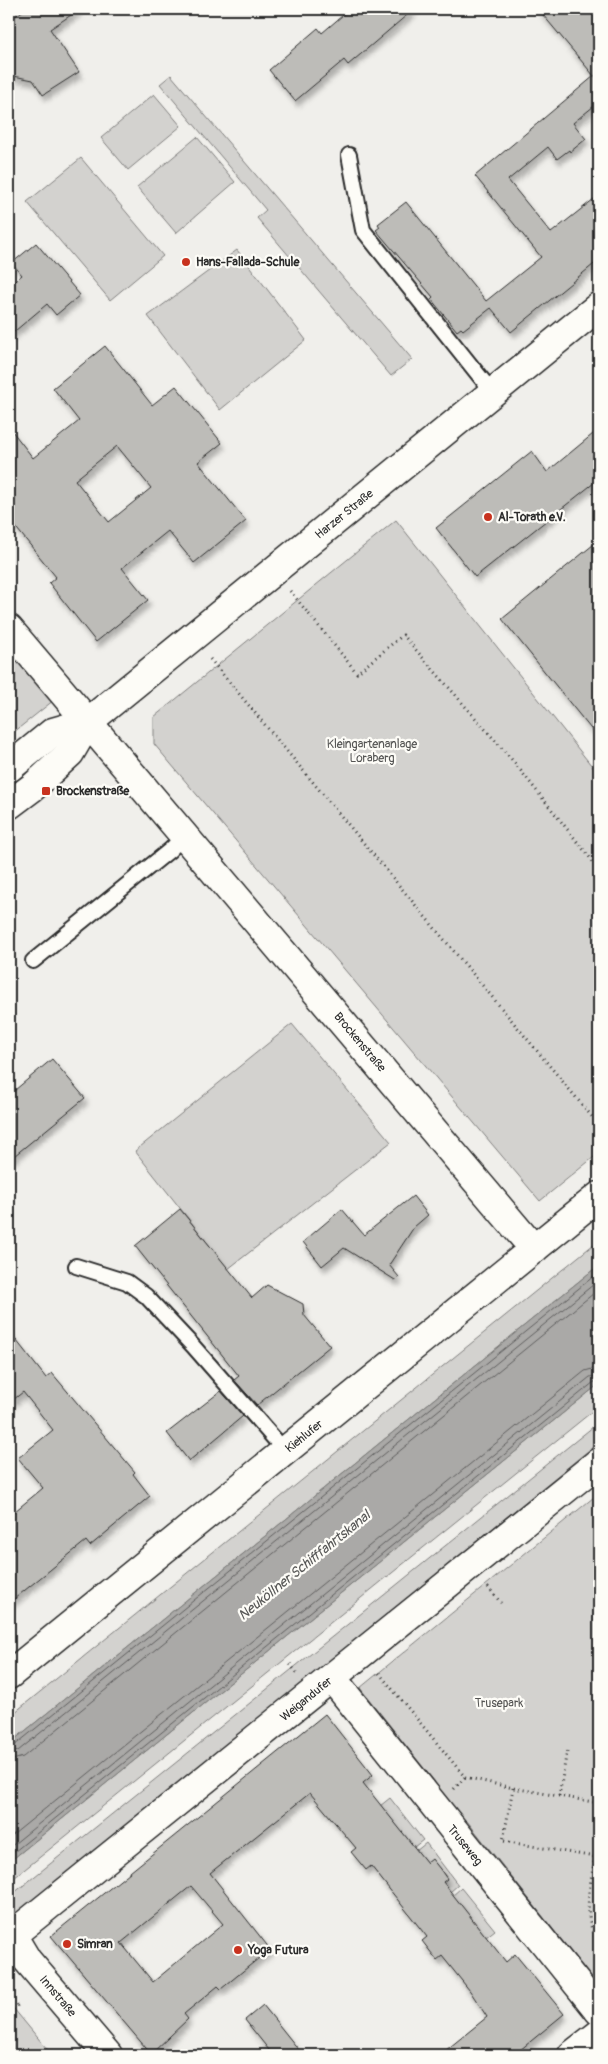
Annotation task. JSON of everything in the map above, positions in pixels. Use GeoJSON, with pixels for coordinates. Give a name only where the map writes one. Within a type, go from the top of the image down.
{"type":"FeatureCollection","features":[{"type":"Feature","properties":{"kind":"street","name":"Harzer Straße"},"geometry":{"type":"LineString","coordinates":[[9,805],[33,787],[70,753],[88,722],[599,306]]}},
{"type":"Feature","properties":{"kind":"street","name":"Brockenstraße"},"geometry":{"type":"LineString","coordinates":[[9,629],[534,1249]]}},
{"type":"Feature","properties":{"kind":"street","name":"Harzer Straße"},"geometry":{"type":"LineString","coordinates":[[9,768],[53,732],[88,722]]}},
{"type":"Feature","properties":{"kind":"street","name":"Kiehlufer"},"geometry":{"type":"LineString","coordinates":[[9,1675],[599,1196]]}},
{"type":"Feature","properties":{"kind":"street","name":"Weigandufer"},"geometry":{"type":"LineString","coordinates":[[12,1935],[599,1462]]}},
{"type":"Feature","properties":{"kind":"street","name":"Truseweg"},"geometry":{"type":"LineString","coordinates":[[332,1678],[599,2011]]}},
{"type":"Feature","properties":{"kind":"street","name":"Innstraße"},"geometry":{"type":"LineString","coordinates":[[12,1935],[27,1960],[108,2055]]}},
{"type":"Feature","properties":{"kind":"street"},"geometry":{"type":"LineString","coordinates":[[572,2055],[599,2034]]}},
{"type":"Feature","properties":{"kind":"lane"},"geometry":{"type":"LineString","coordinates":[[349,155],[363,230],[493,393]]}},
{"type":"Feature","properties":{"kind":"lane"},"geometry":{"type":"LineString","coordinates":[[33,962],[170,850],[184,835]]}},
{"type":"Feature","properties":{"kind":"lane"},"geometry":{"type":"LineString","coordinates":[[76,1266],[127,1282],[146,1296],[193,1346],[285,1451]]}},
{"type":"Feature","properties":{"kind":"path"},"geometry":{"type":"LineString","coordinates":[[297,600],[357,673],[403,634],[513,761],[599,869]]}},
{"type":"Feature","properties":{"kind":"path"},"geometry":{"type":"LineString","coordinates":[[210,659],[599,1125]]}},
{"type":"Feature","properties":{"kind":"path"},"geometry":{"type":"LineString","coordinates":[[482,1580],[501,1603]]}},
{"type":"Feature","properties":{"kind":"path"},"geometry":{"type":"LineString","coordinates":[[363,1653],[465,1777],[513,1788],[599,1803]]}},
{"type":"Feature","properties":{"kind":"path"},"geometry":{"type":"LineString","coordinates":[[559,1796],[567,1751]]}},
{"type":"Feature","properties":{"kind":"path"},"geometry":{"type":"LineString","coordinates":[[513,1788],[503,1841],[595,1858]]}},
{"type":"Feature","properties":{"kind":"path"},"geometry":{"type":"LineString","coordinates":[[599,1835],[587,1909],[593,1934],[599,1946]]}},
{"type":"Feature","properties":{"kind":"path"},"geometry":{"type":"LineString","coordinates":[[9,2012],[19,2004]]}},
{"type":"Feature","properties":{"kind":"green space"},"geometry":{"type":"Polygon","coordinates":[[[171,75],[412,359],[391,376],[257,218],[266,210],[160,84],[171,75]]]}},
{"type":"Feature","properties":{"kind":"green space"},"geometry":{"type":"Polygon","coordinates":[[[154,94],[181,126],[128,170],[101,138],[154,94]]]}},
{"type":"Feature","properties":{"kind":"green space"},"geometry":{"type":"Polygon","coordinates":[[[197,137],[235,182],[176,233],[137,187],[197,137]]]}},
{"type":"Feature","properties":{"kind":"green space"},"geometry":{"type":"Polygon","coordinates":[[[81,158],[163,256],[110,300],[27,202],[81,158]]]}},
{"type":"Feature","properties":{"kind":"green space"},"geometry":{"type":"Polygon","coordinates":[[[237,250],[306,340],[220,410],[148,316],[237,250]]]}},
{"type":"Feature","properties":{"kind":"green space","name":"Kleingartenanlage Loraberg"},"geometry":{"type":"Polygon","coordinates":[[[396,520],[599,775],[599,1153],[540,1201],[154,744],[154,717],[396,520]]]}},
{"type":"Feature","properties":{"kind":"green space"},"geometry":{"type":"Polygon","coordinates":[[[9,644],[54,700],[9,736],[9,644]]]}},
{"type":"Feature","properties":{"kind":"green space"},"geometry":{"type":"Polygon","coordinates":[[[292,1024],[391,1142],[228,1269],[135,1151],[292,1024]]]}},
{"type":"Feature","properties":{"kind":"green space"},"geometry":{"type":"Polygon","coordinates":[[[599,1240],[599,1265],[9,1744],[9,1717],[599,1240]]]}},
{"type":"Feature","properties":{"kind":"green space"},"geometry":{"type":"Polygon","coordinates":[[[599,1384],[599,1406],[9,1882],[9,1862],[599,1384]]]}},
{"type":"Feature","properties":{"kind":"green space"},"geometry":{"type":"Polygon","coordinates":[[[599,1422],[599,1442],[15,1916],[9,1908],[9,1897],[599,1422]]]}},
{"type":"Feature","properties":{"kind":"green space","name":"Trusepark"},"geometry":{"type":"Polygon","coordinates":[[[599,1493],[599,1987],[467,1821],[457,1825],[430,1789],[435,1782],[360,1688],[599,1493]]]}},
{"type":"Feature","properties":{"kind":"green space"},"geometry":{"type":"Polygon","coordinates":[[[390,1798],[423,1840],[414,1847],[380,1806],[390,1798]]]}},
{"type":"Feature","properties":{"kind":"green space"},"geometry":{"type":"Polygon","coordinates":[[[426,1843],[458,1885],[450,1892],[443,1882],[447,1878],[432,1860],[427,1863],[416,1851],[426,1843]]]}},
{"type":"Feature","properties":{"kind":"green space"},"geometry":{"type":"Polygon","coordinates":[[[461,1888],[495,1930],[486,1937],[452,1896],[461,1888]]]}},
{"type":"Feature","properties":{"kind":"green space"},"geometry":{"type":"Polygon","coordinates":[[[9,2003],[52,2055],[9,2055],[9,2003]]]}},
{"type":"Feature","properties":{"kind":"water","name":"Neuköllner Schifffahrtskanal"},"geometry":{"type":"Polygon","coordinates":[[[599,1265],[599,1384],[9,1862],[9,1744],[599,1265]]]}},
{"type":"Feature","properties":{"kind":"building"},"geometry":{"type":"Polygon","coordinates":[[[25,9],[80,9],[50,29],[79,72],[43,95],[33,80],[9,75],[9,21],[25,9]]]}},
{"type":"Feature","properties":{"kind":"building"},"geometry":{"type":"Polygon","coordinates":[[[350,9],[414,9],[348,65],[344,60],[295,101],[269,70],[318,28],[322,33],[350,9]]]}},
{"type":"Feature","properties":{"kind":"building"},"geometry":{"type":"Polygon","coordinates":[[[538,9],[599,9],[599,102],[573,123],[586,139],[570,152],[569,150],[557,159],[548,147],[508,180],[551,233],[599,195],[599,260],[511,332],[491,308],[463,330],[461,328],[457,331],[431,299],[433,297],[376,230],[380,227],[378,224],[406,202],[486,301],[541,257],[475,176],[594,76],[538,9]]]}},
{"type":"Feature","properties":{"kind":"building"},"geometry":{"type":"Polygon","coordinates":[[[36,243],[80,295],[56,315],[47,304],[9,336],[9,286],[22,275],[12,263],[36,243]]]}},
{"type":"Feature","properties":{"kind":"building"},"geometry":{"type":"Polygon","coordinates":[[[105,346],[152,405],[176,386],[222,443],[198,462],[246,521],[194,563],[168,531],[122,568],[148,600],[96,642],[49,583],[56,577],[9,519],[9,427],[33,458],[79,421],[53,388],[105,346]],[[117,446],[75,480],[109,522],[151,488],[117,446]]]}},
{"type":"Feature","properties":{"kind":"building"},"geometry":{"type":"Polygon","coordinates":[[[599,429],[599,479],[475,577],[436,528],[532,451],[547,472],[599,429]]]}},
{"type":"Feature","properties":{"kind":"building"},"geometry":{"type":"Polygon","coordinates":[[[599,540],[599,739],[502,619],[599,540]]]}},
{"type":"Feature","properties":{"kind":"building"},"geometry":{"type":"Polygon","coordinates":[[[52,1059],[85,1098],[9,1160],[9,1095],[52,1059]]]}},
{"type":"Feature","properties":{"kind":"building"},"geometry":{"type":"Polygon","coordinates":[[[413,1196],[428,1215],[414,1227],[389,1265],[399,1277],[395,1280],[344,1248],[322,1266],[303,1242],[342,1209],[364,1235],[413,1196]]]}},
{"type":"Feature","properties":{"kind":"building"},"geometry":{"type":"Polygon","coordinates":[[[180,1209],[252,1298],[267,1285],[303,1304],[304,1315],[330,1346],[257,1405],[234,1380],[239,1376],[135,1246],[180,1209]]]}},
{"type":"Feature","properties":{"kind":"building"},"geometry":{"type":"Polygon","coordinates":[[[9,1331],[46,1378],[52,1373],[135,1472],[133,1474],[150,1496],[90,1546],[86,1541],[9,1603],[9,1516],[43,1488],[18,1458],[53,1430],[23,1392],[9,1403],[9,1331]]]}},
{"type":"Feature","properties":{"kind":"building"},"geometry":{"type":"Polygon","coordinates":[[[221,1391],[243,1416],[189,1461],[167,1433],[221,1391]]]}},
{"type":"Feature","properties":{"kind":"building"},"geometry":{"type":"Polygon","coordinates":[[[325,1714],[373,1775],[363,1783],[427,1863],[432,1859],[440,1869],[447,1879],[443,1882],[506,1962],[515,1954],[564,2014],[514,2055],[440,2055],[487,2017],[470,1991],[442,1956],[437,1960],[422,1941],[427,1937],[371,1866],[366,1870],[351,1852],[356,1848],[310,1793],[210,1873],[270,1949],[221,1989],[218,1986],[184,2014],[188,2019],[151,2054],[51,1936],[325,1714]],[[191,1886],[121,1943],[153,1982],[223,1924],[191,1886]]]}},
{"type":"Feature","properties":{"kind":"building"},"geometry":{"type":"Polygon","coordinates":[[[263,2005],[303,2055],[273,2055],[245,2020],[263,2005]]]}},
{"type":"Feature","properties":{"kind":"place","name":"Hans-Fallada-Schule"},"geometry":{"type":"Point","coordinates":[186,262]}},
{"type":"Feature","properties":{"kind":"place","name":"Al-Torath e.V."},"geometry":{"type":"Point","coordinates":[488,517]}},
{"type":"Feature","properties":{"kind":"place","name":"Brockenstraße"},"geometry":{"type":"Point","coordinates":[46,791]}},
{"type":"Feature","properties":{"kind":"place","name":"Simran"},"geometry":{"type":"Point","coordinates":[67,1944]}},
{"type":"Feature","properties":{"kind":"place","name":"Yoga Futura"},"geometry":{"type":"Point","coordinates":[238,1950]}}]}
